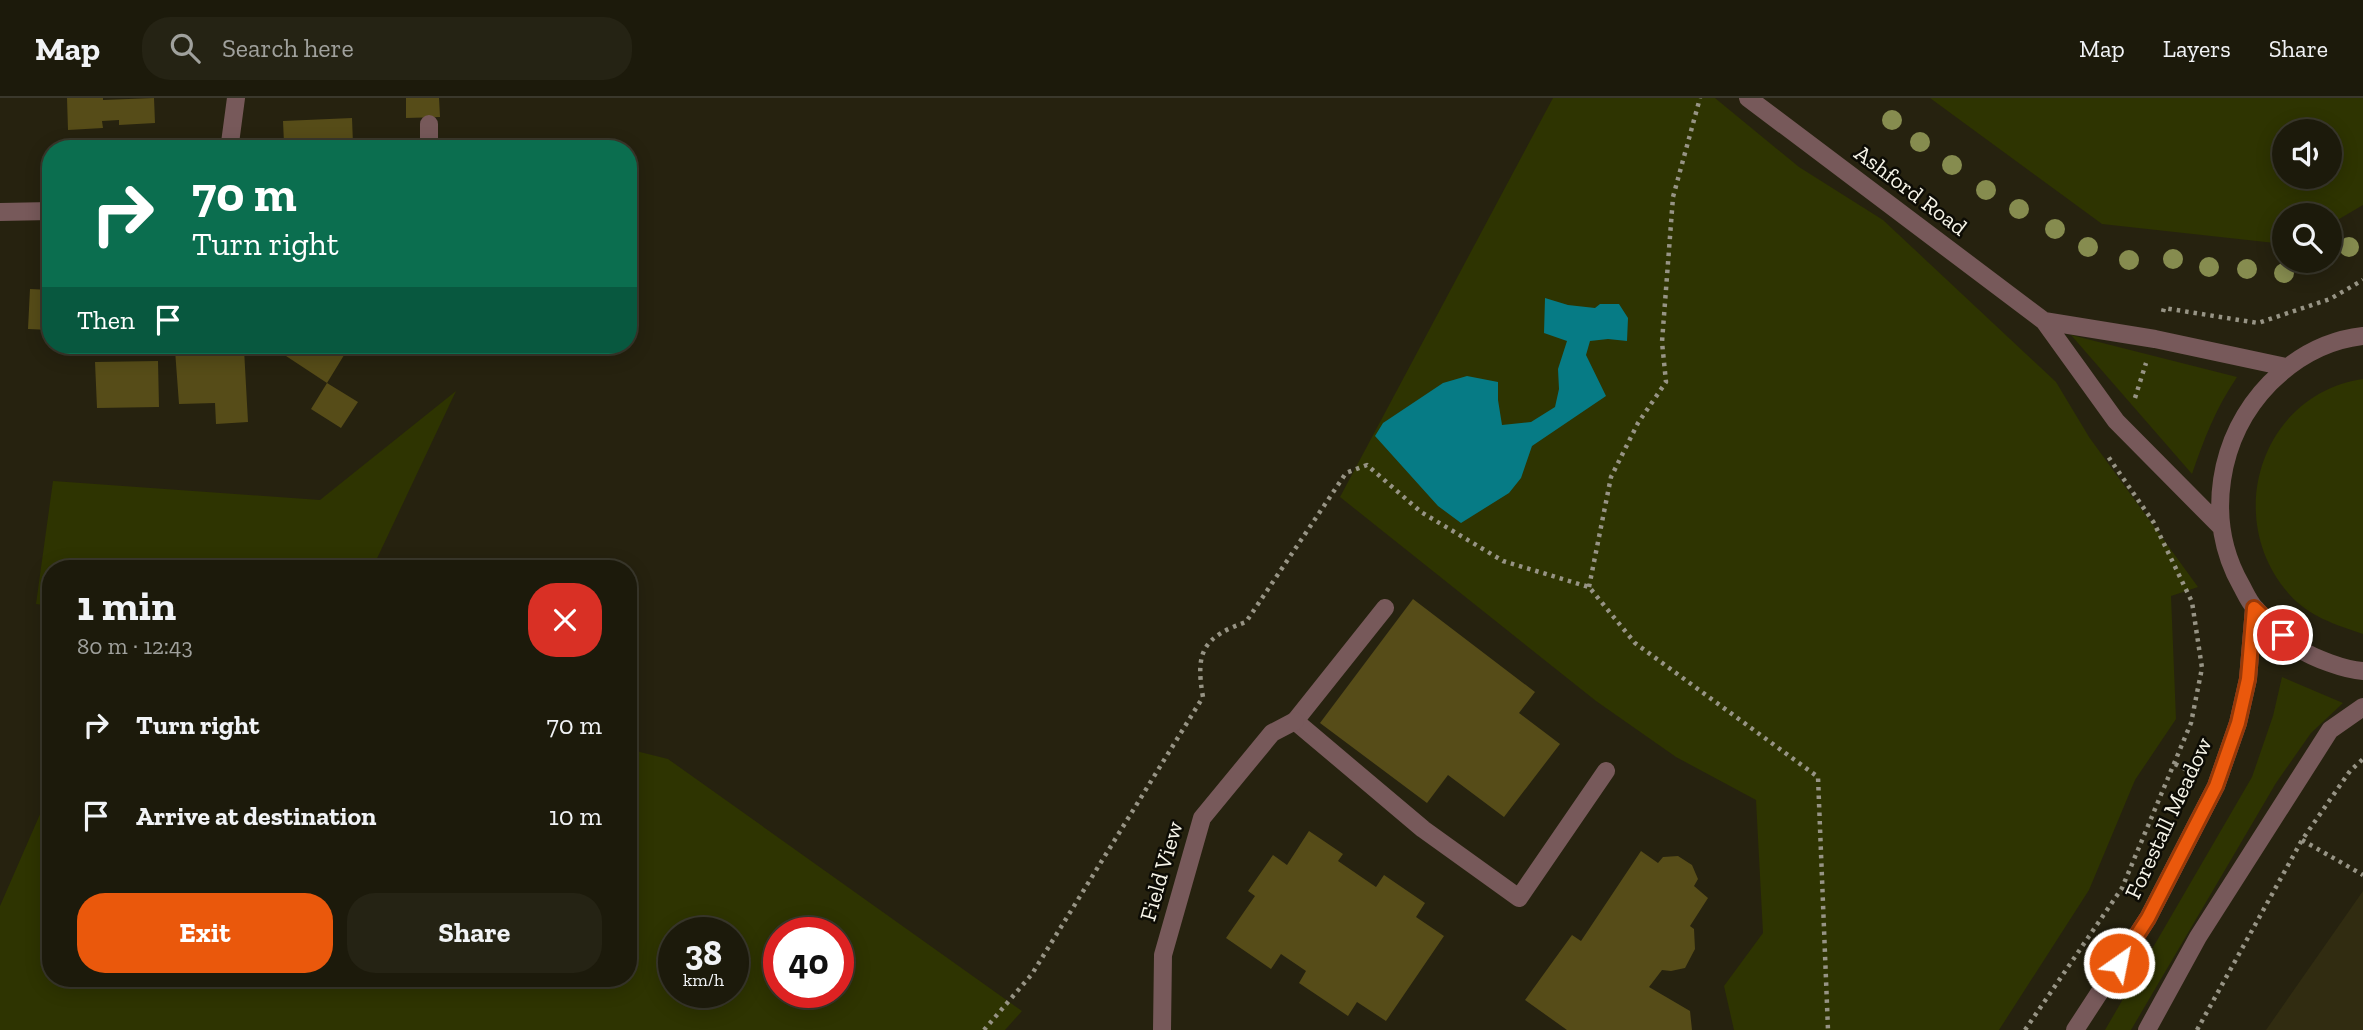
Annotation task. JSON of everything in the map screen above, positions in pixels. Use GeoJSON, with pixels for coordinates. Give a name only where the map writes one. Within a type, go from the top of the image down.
{"type":"FeatureCollection","features":[{"type":"Feature","properties":{"kind":"street"},"geometry":{"type":"LineString","coordinates":[[231,140],[236,98]]}},
{"type":"Feature","properties":{"kind":"street","name":"Ashford Road"},"geometry":{"type":"LineString","coordinates":[[1748,98],[2045,321],[2116,421],[2220,526]]}},
{"type":"Feature","properties":{"kind":"street"},"geometry":{"type":"LineString","coordinates":[[429,124],[429,140]]}},
{"type":"Feature","properties":{"kind":"street"},"geometry":{"type":"LineString","coordinates":[[0,212],[42,211]]}},
{"type":"Feature","properties":{"kind":"street","name":"Ashford Road"},"geometry":{"type":"LineString","coordinates":[[2045,321],[2155,339],[2286,367]]}},
{"type":"Feature","properties":{"kind":"street"},"geometry":{"type":"LineString","coordinates":[[2358,334],[2315,349],[2286,367],[2254,399],[2231,438],[2220,481],[2220,526],[2232,569],[2254,608],[2298,648],[2351,671],[2363,671]]}},
{"type":"Feature","properties":{"kind":"street","name":"Field View"},"geometry":{"type":"LineString","coordinates":[[1162,1030],[1163,955],[1202,818],[1272,733],[1294,721],[1385,608]]}},
{"type":"Feature","properties":{"kind":"street","name":"Forestall Meadow"},"geometry":{"type":"LineString","coordinates":[[2075,1030],[2148,918],[2216,786],[2238,723],[2248,679],[2254,608]]}},
{"type":"Feature","properties":{"kind":"street"},"geometry":{"type":"LineString","coordinates":[[2147,1030],[2198,937],[2330,730],[2363,707]]}},
{"type":"Feature","properties":{"kind":"street"},"geometry":{"type":"LineString","coordinates":[[1294,721],[1423,830],[1519,898],[1606,771]]}},
{"type":"Feature","properties":{"kind":"path"},"geometry":{"type":"LineString","coordinates":[[1589,587],[1611,477],[1638,424],[1666,382],[1662,342],[1672,197],[1700,98]]}},
{"type":"Feature","properties":{"kind":"path"},"geometry":{"type":"LineString","coordinates":[[2025,1030],[2122,888],[2191,723],[2202,668],[2192,602],[2154,523],[2097,441],[2133,404],[2165,308],[2258,323],[2330,299],[2363,280]]}},
{"type":"Feature","properties":{"kind":"path"},"geometry":{"type":"LineString","coordinates":[[984,1030],[1032,974],[1203,697],[1199,673],[1204,648],[1223,630],[1246,622],[1346,473],[1367,466],[1421,512],[1503,561],[1589,587],[1635,643],[1818,776],[1828,1030]]}},
{"type":"Feature","properties":{"kind":"path"},"geometry":{"type":"LineString","coordinates":[[2197,1030],[2302,840],[2350,771],[2363,759]]}},
{"type":"Feature","properties":{"kind":"path"},"geometry":{"type":"LineString","coordinates":[[2302,840],[2363,874]]}},
{"type":"Feature","properties":{"kind":"shaded area"},"geometry":{"type":"Polygon","coordinates":[[[2363,891],[2363,1030],[2266,1030],[2363,891]]]}},
{"type":"Feature","properties":{"kind":"green space"},"geometry":{"type":"Polygon","coordinates":[[[1553,98],[1715,98],[1799,167],[1883,220],[2056,382],[2089,437],[2198,587],[2171,596],[2176,719],[2135,780],[2089,890],[1999,1030],[1734,1030],[1724,986],[1763,933],[1756,800],[1676,757],[1596,701],[1340,497],[1553,98]]]}},
{"type":"Feature","properties":{"kind":"green space"},"geometry":{"type":"Polygon","coordinates":[[[1930,98],[2363,98],[2363,205],[2342,217],[2342,203],[2272,203],[2272,243],[2102,224],[1930,98]]]}},
{"type":"Feature","properties":{"kind":"green space"},"geometry":{"type":"Polygon","coordinates":[[[2071,335],[2237,377],[2211,424],[2192,474],[2071,335]]]}},
{"type":"Feature","properties":{"kind":"green space"},"geometry":{"type":"Polygon","coordinates":[[[2363,379],[2363,634],[2314,614],[2289,594],[2269,564],[2258,530],[2256,497],[2263,464],[2277,434],[2299,408],[2328,389],[2363,379]]]}},
{"type":"Feature","properties":{"kind":"green space"},"geometry":{"type":"Polygon","coordinates":[[[456,391],[376,560],[42,560],[53,481],[320,500],[456,391]]]}},
{"type":"Feature","properties":{"kind":"green space"},"geometry":{"type":"Polygon","coordinates":[[[42,561],[42,605],[36,604],[42,561]]]}},
{"type":"Feature","properties":{"kind":"green space"},"geometry":{"type":"Polygon","coordinates":[[[2282,677],[2343,703],[2311,733],[2276,783],[2131,1030],[2105,1030],[2252,777],[2273,716],[2282,677]]]}},
{"type":"Feature","properties":{"kind":"green space"},"geometry":{"type":"Polygon","coordinates":[[[637,751],[668,759],[1022,1011],[1005,1030],[0,1030],[0,906],[42,810],[42,987],[637,987],[637,751]]]}},
{"type":"Feature","properties":{"kind":"water"},"geometry":{"type":"Polygon","coordinates":[[[1545,298],[1568,305],[1595,308],[1600,304],[1619,304],[1628,318],[1627,341],[1590,341],[1586,355],[1606,396],[1532,446],[1521,478],[1509,493],[1461,523],[1438,506],[1375,436],[1383,423],[1443,383],[1467,376],[1498,382],[1502,425],[1531,422],[1555,407],[1559,389],[1558,369],[1567,341],[1544,333],[1545,298]]]}},
{"type":"Feature","properties":{"kind":"building"},"geometry":{"type":"Polygon","coordinates":[[[67,98],[154,98],[155,123],[119,125],[119,120],[102,121],[103,128],[68,130],[67,98]]]}},
{"type":"Feature","properties":{"kind":"building"},"geometry":{"type":"Polygon","coordinates":[[[406,98],[439,98],[440,117],[406,118],[406,98]]]}},
{"type":"Feature","properties":{"kind":"building"},"geometry":{"type":"Polygon","coordinates":[[[352,118],[353,140],[284,140],[283,121],[352,118]]]}},
{"type":"Feature","properties":{"kind":"building"},"geometry":{"type":"Polygon","coordinates":[[[30,289],[42,290],[42,330],[28,329],[30,289]]]}},
{"type":"Feature","properties":{"kind":"building"},"geometry":{"type":"Polygon","coordinates":[[[175,354],[244,354],[248,422],[216,424],[215,403],[179,404],[175,354]]]}},
{"type":"Feature","properties":{"kind":"building"},"geometry":{"type":"Polygon","coordinates":[[[283,354],[345,354],[327,383],[283,354]]]}},
{"type":"Feature","properties":{"kind":"building"},"geometry":{"type":"Polygon","coordinates":[[[158,361],[159,407],[97,408],[95,362],[158,361]]]}},
{"type":"Feature","properties":{"kind":"building"},"geometry":{"type":"Polygon","coordinates":[[[327,383],[358,402],[341,428],[311,409],[327,383]]]}},
{"type":"Feature","properties":{"kind":"building"},"geometry":{"type":"Polygon","coordinates":[[[1413,599],[1535,692],[1519,713],[1560,744],[1504,817],[1448,775],[1427,803],[1320,723],[1413,599]]]}},
{"type":"Feature","properties":{"kind":"building"},"geometry":{"type":"Polygon","coordinates":[[[1309,831],[1343,854],[1338,861],[1376,887],[1384,875],[1425,903],[1416,917],[1444,936],[1386,1021],[1357,1002],[1348,1016],[1299,983],[1306,971],[1281,954],[1271,969],[1226,938],[1255,896],[1248,891],[1273,855],[1287,865],[1309,831]]]}},
{"type":"Feature","properties":{"kind":"building"},"geometry":{"type":"Polygon","coordinates":[[[1641,851],[1658,863],[1663,857],[1678,856],[1692,865],[1698,879],[1694,886],[1708,898],[1690,926],[1694,929],[1695,949],[1685,968],[1662,970],[1649,987],[1690,1011],[1692,1030],[1567,1030],[1525,1000],[1572,935],[1581,941],[1641,851]]]}},
{"type":"Feature","properties":{"kind":"route"},"geometry":{"type":"LineString","coordinates":[[2119,963],[2148,918],[2216,786],[2238,723],[2248,679],[2254,608],[2283,635]]}}]}
